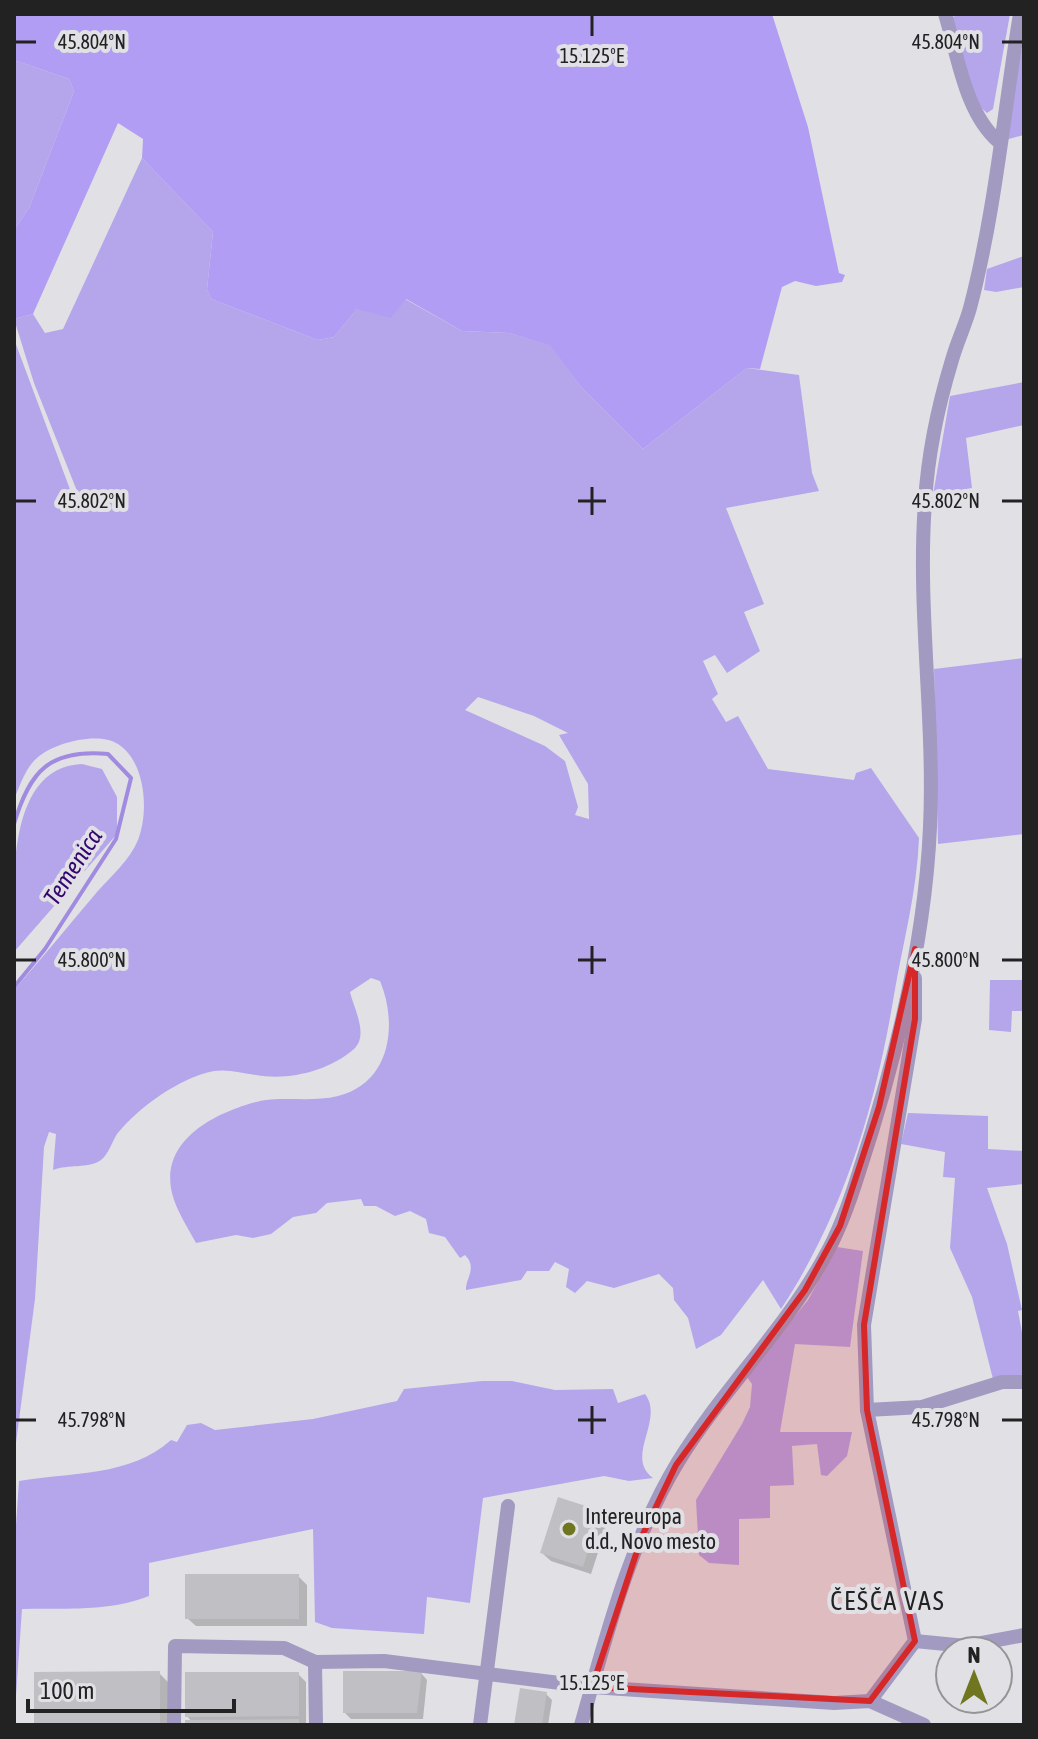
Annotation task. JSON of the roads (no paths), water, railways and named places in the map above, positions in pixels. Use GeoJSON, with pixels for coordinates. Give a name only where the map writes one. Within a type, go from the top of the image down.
{"type":"FeatureCollection","features":[{"type":"Feature","properties":{"kind":"street"},"geometry":{"type":"LineString","coordinates":[[945,14],[973,103],[984,129],[999,142]]}},
{"type":"Feature","properties":{"kind":"street"},"geometry":{"type":"LineString","coordinates":[[870,1701],[915,1641],[867,1410],[864,1325],[915,1019],[915,949],[930,815],[922,566],[925,500],[938,407],[969,312],[981,259],[1020,14]]}},
{"type":"Feature","properties":{"kind":"street"},"geometry":{"type":"LineString","coordinates":[[581,1725],[642,1536],[676,1465],[716,1406],[805,1290],[840,1226],[879,1107],[915,949]]}},
{"type":"Feature","properties":{"kind":"street"},"geometry":{"type":"LineString","coordinates":[[867,1410],[922,1407],[1002,1382],[1024,1382]]}},
{"type":"Feature","properties":{"kind":"street"},"geometry":{"type":"LineString","coordinates":[[480,1725],[508,1506]]}},
{"type":"Feature","properties":{"kind":"street"},"geometry":{"type":"LineString","coordinates":[[915,1641],[966,1646],[1024,1635]]}},
{"type":"Feature","properties":{"kind":"street"},"geometry":{"type":"LineString","coordinates":[[174,1725],[175,1646],[284,1648],[315,1662],[384,1661],[454,1667],[592,1687],[834,1703],[870,1701],[924,1725]]}},
{"type":"Feature","properties":{"kind":"street"},"geometry":{"type":"LineString","coordinates":[[315,1662],[316,1725]]}},
{"type":"Feature","properties":{"kind":"waterway","name":"Temenica"},"geometry":{"type":"LineString","coordinates":[[14,824],[35,777],[57,760],[71,755],[108,754],[131,778],[116,839],[45,949],[14,987]]}},
{"type":"Feature","properties":{"kind":"place","name":"Intereuropa d.d., Novo mesto"},"geometry":{"type":"Point","coordinates":[569,1529]}},
{"type":"Feature","properties":{"kind":"district","name":"ČEŠČA VAS"},"geometry":{"type":"Point","coordinates":[888,1601]}}]}
